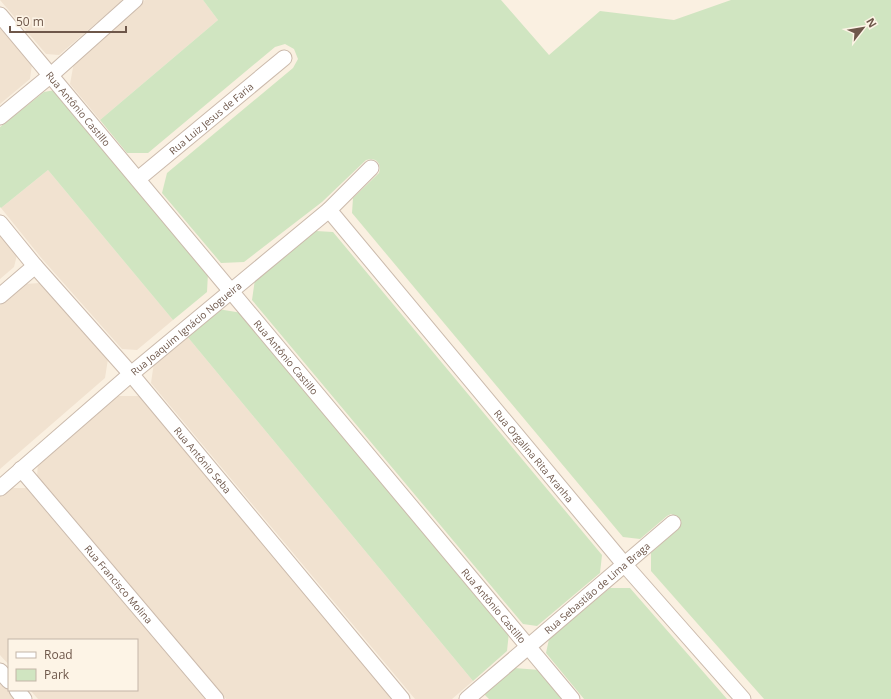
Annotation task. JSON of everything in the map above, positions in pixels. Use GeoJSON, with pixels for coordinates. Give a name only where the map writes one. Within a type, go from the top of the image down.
{"type":"FeatureCollection","features":[{"type":"Feature","properties":{"kind":"street"},"geometry":{"type":"LineString","coordinates":[[0,117],[51,75],[135,0]]}},
{"type":"Feature","properties":{"kind":"street","name":"Rua Antônio Castillo"},"geometry":{"type":"LineString","coordinates":[[0,15],[572,699]]}},
{"type":"Feature","properties":{"kind":"street","name":"Rua Luiz Jesus de Faria"},"geometry":{"type":"LineString","coordinates":[[138,179],[284,58]]}},
{"type":"Feature","properties":{"kind":"street","name":"Rua Joaquim Ignácio Nogueira"},"geometry":{"type":"LineString","coordinates":[[0,488],[131,374],[329,210],[371,168]]}},
{"type":"Feature","properties":{"kind":"street","name":"Rua Orgalina Rita Aranha"},"geometry":{"type":"LineString","coordinates":[[329,210],[624,564],[743,699]]}},
{"type":"Feature","properties":{"kind":"street","name":"Rua Antônio Seba"},"geometry":{"type":"LineString","coordinates":[[0,223],[35,266],[131,374],[402,699]]}},
{"type":"Feature","properties":{"kind":"street"},"geometry":{"type":"LineString","coordinates":[[0,296],[35,266]]}},
{"type":"Feature","properties":{"kind":"street","name":"Rua Francisco Molina"},"geometry":{"type":"LineString","coordinates":[[21,469],[216,699]]}},
{"type":"Feature","properties":{"kind":"street","name":"Rua Sebastião de Lima Braga"},"geometry":{"type":"LineString","coordinates":[[467,699],[673,523]]}},
{"type":"Feature","properties":{"kind":"street"},"geometry":{"type":"LineString","coordinates":[[0,671],[8,680]]}},
{"type":"Feature","properties":{"kind":"street"},"geometry":{"type":"LineString","coordinates":[[18,691],[24,699]]}},
{"type":"Feature","properties":{"kind":"shaded area"},"geometry":{"type":"Polygon","coordinates":[[[0,0],[122,1],[59,55],[46,54],[0,0]]]}},
{"type":"Feature","properties":{"kind":"shaded area"},"geometry":{"type":"Polygon","coordinates":[[[145,0],[203,0],[218,20],[100,120],[70,84],[74,62],[145,0]]]}},
{"type":"Feature","properties":{"kind":"shaded area"},"geometry":{"type":"Polygon","coordinates":[[[0,25],[32,64],[30,79],[0,104],[0,25]]]}},
{"type":"Feature","properties":{"kind":"shaded area"},"geometry":{"type":"Polygon","coordinates":[[[48,170],[173,320],[137,350],[122,349],[43,260],[1,208],[48,170]]]}},
{"type":"Feature","properties":{"kind":"shaded area"},"geometry":{"type":"Polygon","coordinates":[[[0,234],[17,255],[14,267],[0,279],[0,234]]]}},
{"type":"Feature","properties":{"kind":"shaded area"},"geometry":{"type":"Polygon","coordinates":[[[40,283],[108,359],[105,378],[0,469],[0,305],[25,284],[40,283]]]}},
{"type":"Feature","properties":{"kind":"shaded area"},"geometry":{"type":"Polygon","coordinates":[[[186,335],[473,681],[452,699],[415,699],[151,383],[154,362],[186,335]]]}},
{"type":"Feature","properties":{"kind":"shaded area"},"geometry":{"type":"Polygon","coordinates":[[[114,396],[140,396],[393,699],[226,699],[37,477],[38,462],[114,396]]]}},
{"type":"Feature","properties":{"kind":"shaded area"},"geometry":{"type":"Polygon","coordinates":[[[9,488],[26,488],[205,699],[38,699],[31,691],[138,691],[138,639],[8,639],[8,664],[0,655],[0,496],[9,488]]]}},
{"type":"Feature","properties":{"kind":"shaded area"},"geometry":{"type":"Polygon","coordinates":[[[0,678],[8,689],[8,691],[10,691],[18,699],[0,699],[0,678]]]}},
{"type":"Feature","properties":{"kind":"green space"},"geometry":{"type":"Polygon","coordinates":[[[203,0],[501,0],[549,55],[600,11],[674,20],[731,0],[891,0],[891,699],[764,699],[651,571],[651,553],[678,529],[680,526],[679,518],[671,514],[667,516],[640,539],[623,537],[352,213],[353,198],[379,173],[380,166],[375,160],[366,160],[322,202],[244,262],[221,263],[162,193],[167,173],[293,68],[298,59],[294,49],[285,44],[275,47],[148,153],[127,153],[100,120],[218,20],[203,0]]]}},
{"type":"Feature","properties":{"kind":"green space"},"geometry":{"type":"Polygon","coordinates":[[[55,90],[208,273],[207,292],[173,320],[48,170],[1,208],[0,207],[0,127],[44,92],[55,90]]]}},
{"type":"Feature","properties":{"kind":"green space"},"geometry":{"type":"Polygon","coordinates":[[[316,231],[333,232],[602,555],[600,573],[537,626],[523,624],[252,300],[255,279],[316,231]]]}},
{"type":"Feature","properties":{"kind":"green space"},"geometry":{"type":"Polygon","coordinates":[[[218,309],[242,313],[509,632],[507,651],[473,681],[186,335],[218,309]]]}},
{"type":"Feature","properties":{"kind":"green space"},"geometry":{"type":"Polygon","coordinates":[[[610,588],[630,588],[727,699],[584,699],[546,653],[549,639],[610,588]]]}},
{"type":"Feature","properties":{"kind":"green space"},"geometry":{"type":"Polygon","coordinates":[[[514,668],[540,670],[563,699],[489,699],[484,694],[514,668]]]}}]}
